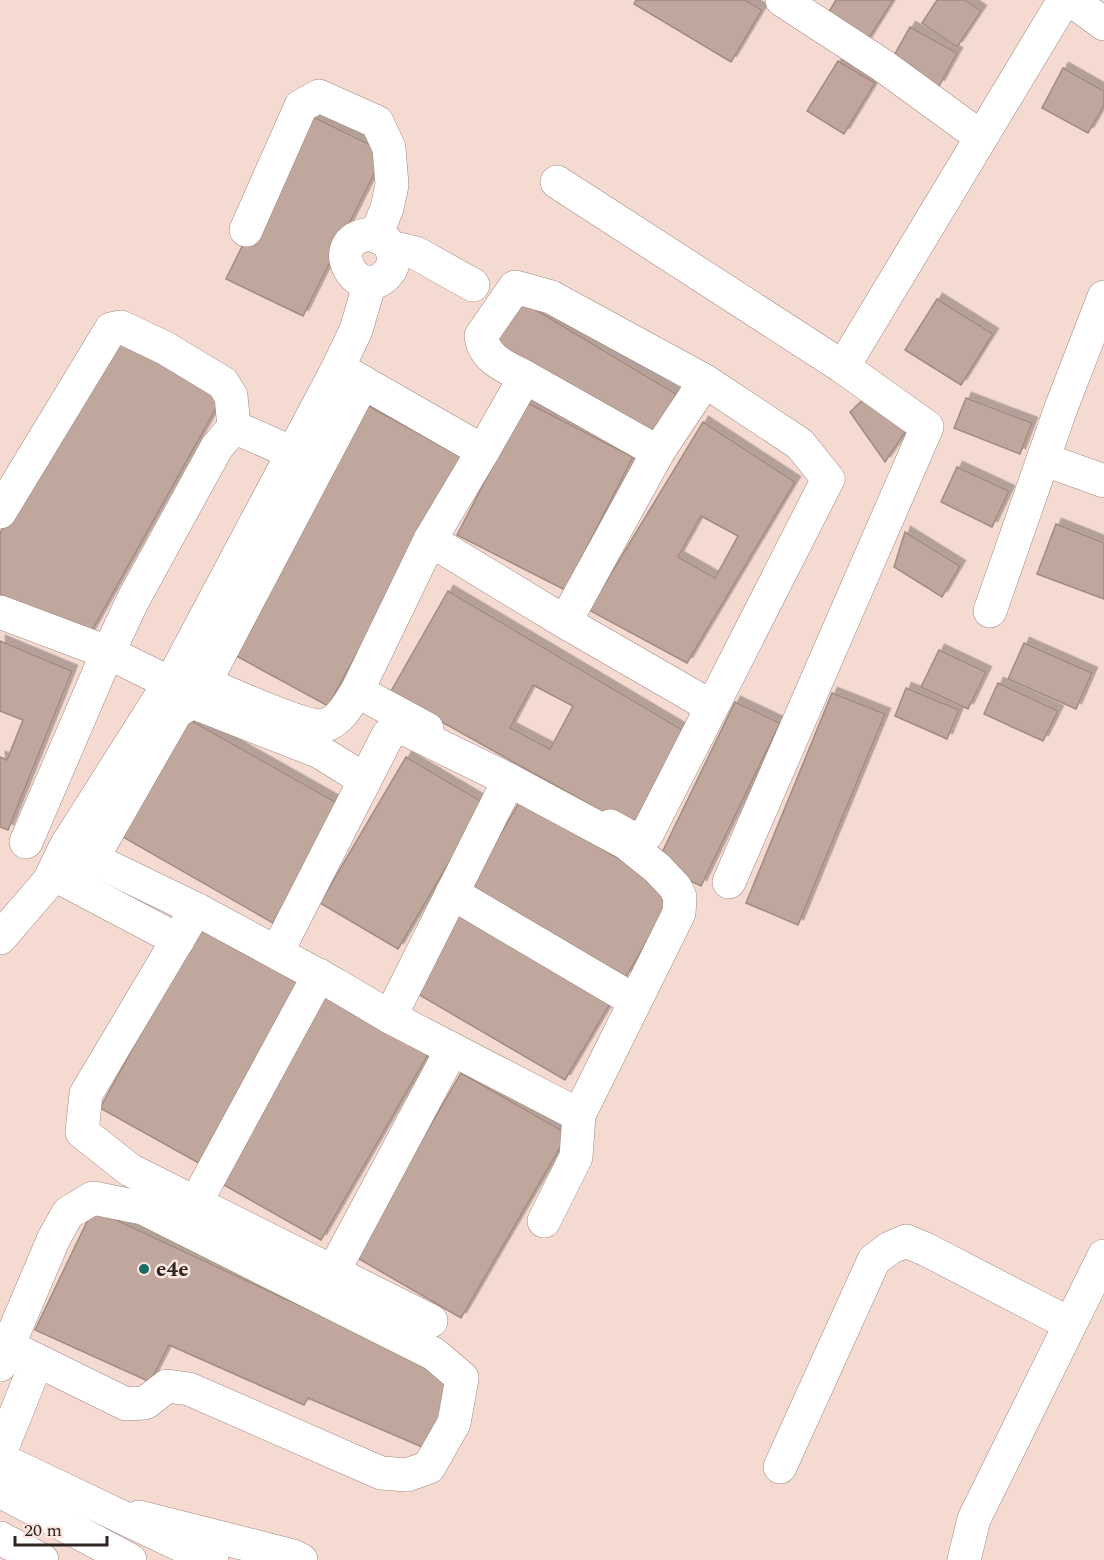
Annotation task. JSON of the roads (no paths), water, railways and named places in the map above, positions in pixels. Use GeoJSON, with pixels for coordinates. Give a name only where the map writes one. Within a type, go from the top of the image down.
{"type":"FeatureCollection","features":[{"type":"Feature","properties":{"kind":"street"},"geometry":{"type":"LineString","coordinates":[[782,0],[882,65],[981,137]]}},
{"type":"Feature","properties":{"kind":"street"},"geometry":{"type":"LineString","coordinates":[[843,367],[1064,0]]}},
{"type":"Feature","properties":{"kind":"street"},"geometry":{"type":"LineString","coordinates":[[1071,0],[1104,24]]}},
{"type":"Feature","properties":{"kind":"street"},"geometry":{"type":"LineString","coordinates":[[246,230],[301,106],[319,96],[377,122],[389,148],[392,185],[384,241]]}},
{"type":"Feature","properties":{"kind":"street"},"geometry":{"type":"LineString","coordinates":[[557,182],[843,367],[927,427],[729,882]]}},
{"type":"Feature","properties":{"kind":"street"},"geometry":{"type":"LineString","coordinates":[[68,859],[178,684],[350,375],[356,330],[370,282],[355,277],[350,272],[345,258],[346,250],[356,238],[363,235],[416,253],[473,285]]}},
{"type":"Feature","properties":{"kind":"street"},"geometry":{"type":"LineString","coordinates":[[357,691],[628,836],[641,838],[647,834],[828,479],[800,444],[705,381],[551,297],[515,287],[481,336],[483,347],[493,359],[658,452]]}},
{"type":"Feature","properties":{"kind":"street"},"geometry":{"type":"LineString","coordinates":[[990,611],[1060,408],[1104,297]]}},
{"type":"Feature","properties":{"kind":"street"},"geometry":{"type":"LineString","coordinates":[[0,512],[111,329],[121,327],[165,348],[223,383],[231,396],[234,427],[217,447],[133,600],[104,662],[13,838],[196,909],[319,975],[390,1017],[579,1115]]}},
{"type":"Feature","properties":{"kind":"street"},"geometry":{"type":"LineString","coordinates":[[350,375],[483,451]]}},
{"type":"Feature","properties":{"kind":"street"},"geometry":{"type":"LineString","coordinates":[[178,684],[292,453],[350,375]]}},
{"type":"Feature","properties":{"kind":"street"},"geometry":{"type":"LineString","coordinates":[[0,612],[104,662],[297,722],[325,725],[339,717],[357,691],[430,540],[525,377]]}},
{"type":"Feature","properties":{"kind":"street"},"geometry":{"type":"LineString","coordinates":[[565,622],[658,452],[705,381]]}},
{"type":"Feature","properties":{"kind":"street"},"geometry":{"type":"LineString","coordinates":[[234,427],[292,453]]}},
{"type":"Feature","properties":{"kind":"street"},"geometry":{"type":"LineString","coordinates":[[1043,459],[1104,481]]}},
{"type":"Feature","properties":{"kind":"street"},"geometry":{"type":"LineString","coordinates":[[430,540],[712,707]]}},
{"type":"Feature","properties":{"kind":"street"},"geometry":{"type":"LineString","coordinates":[[0,938],[68,859],[176,712],[192,702],[320,752],[365,780]]}},
{"type":"Feature","properties":{"kind":"street"},"geometry":{"type":"LineString","coordinates":[[277,952],[388,735],[401,727],[509,780],[626,843],[657,868],[675,887],[680,897],[679,913],[579,1115],[576,1157],[544,1221]]}},
{"type":"Feature","properties":{"kind":"street"},"geometry":{"type":"LineString","coordinates":[[390,1017],[509,780]]}},
{"type":"Feature","properties":{"kind":"street"},"geometry":{"type":"LineString","coordinates":[[68,859],[177,940]]}},
{"type":"Feature","properties":{"kind":"street"},"geometry":{"type":"LineString","coordinates":[[452,893],[635,1001]]}},
{"type":"Feature","properties":{"kind":"street"},"geometry":{"type":"LineString","coordinates":[[196,909],[86,1094],[82,1132],[130,1170],[431,1321]]}},
{"type":"Feature","properties":{"kind":"street"},"geometry":{"type":"LineString","coordinates":[[196,1202],[319,975]]}},
{"type":"Feature","properties":{"kind":"street"},"geometry":{"type":"LineString","coordinates":[[333,1272],[452,1049]]}},
{"type":"Feature","properties":{"kind":"street"},"geometry":{"type":"LineString","coordinates":[[93,1198],[142,1208],[434,1354],[462,1378],[454,1423],[429,1467],[407,1475],[381,1473],[189,1389],[167,1386],[145,1403],[126,1404],[37,1361],[4,1356],[54,1238],[68,1213],[93,1198]]}},
{"type":"Feature","properties":{"kind":"street"},"geometry":{"type":"LineString","coordinates":[[780,1467],[874,1260],[890,1248],[906,1241],[1070,1324]]}},
{"type":"Feature","properties":{"kind":"street"},"geometry":{"type":"LineString","coordinates":[[964,1560],[974,1519],[1104,1256]]}},
{"type":"Feature","properties":{"kind":"street"},"geometry":{"type":"LineString","coordinates":[[0,1453],[37,1361]]}},
{"type":"Feature","properties":{"kind":"street"},"geometry":{"type":"LineString","coordinates":[[0,1459],[212,1560]]}},
{"type":"Feature","properties":{"kind":"street"},"geometry":{"type":"LineString","coordinates":[[0,1491],[130,1560]]}},
{"type":"Feature","properties":{"kind":"street"},"geometry":{"type":"LineString","coordinates":[[100,1506],[301,1560]]}},
{"type":"Feature","properties":{"kind":"street"},"geometry":{"type":"LineString","coordinates":[[0,1538],[42,1560]]}},
{"type":"Feature","properties":{"kind":"place","name":"e4e"},"geometry":{"type":"Point","coordinates":[144,1269]}}]}
